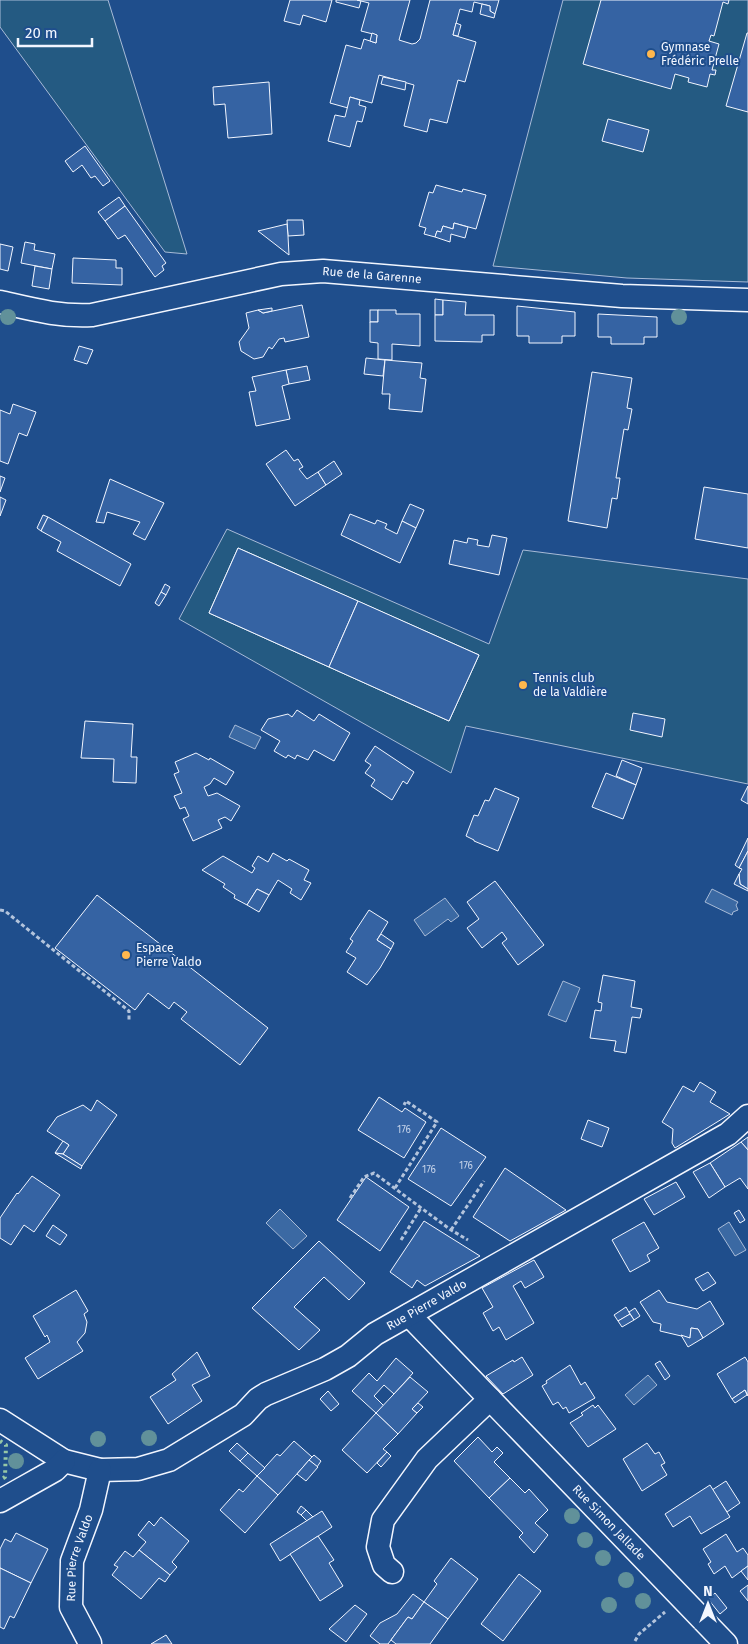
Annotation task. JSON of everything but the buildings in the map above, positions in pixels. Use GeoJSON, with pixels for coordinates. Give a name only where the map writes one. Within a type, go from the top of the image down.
{"type":"FeatureCollection","features":[{"type":"Feature","properties":{"kind":"street","name":"Rue de la Garenne"},"geometry":{"type":"LineString","coordinates":[[0,302],[53,314],[72,316],[92,315],[292,272],[323,271],[622,296],[748,300]]}},
{"type":"Feature","properties":{"kind":"street","name":"Rue Pierre Valdo"},"geometry":{"type":"LineString","coordinates":[[0,1420],[64,1461],[100,1470],[138,1469],[169,1460],[243,1415],[258,1399],[266,1394],[325,1370],[348,1356],[375,1334],[728,1134],[748,1116]]}},
{"type":"Feature","properties":{"kind":"street","name":"Rue Simon Jallade"},"geometry":{"type":"LineString","coordinates":[[409,1315],[726,1644]]}},
{"type":"Feature","properties":{"kind":"street"},"geometry":{"type":"LineString","coordinates":[[392,1572],[384,1565],[378,1547],[383,1520],[427,1459],[490,1399]]}},
{"type":"Feature","properties":{"kind":"street"},"geometry":{"type":"LineString","coordinates":[[0,1501],[55,1470],[64,1461]]}},
{"type":"Feature","properties":{"kind":"street","name":"Rue Pierre Valdo"},"geometry":{"type":"LineString","coordinates":[[90,1643],[71,1607],[72,1561],[91,1510],[100,1470]]}},
{"type":"Feature","properties":{"kind":"path"},"geometry":{"type":"LineString","coordinates":[[0,910],[6,911],[129,1011],[129,1021]]}},
{"type":"Feature","properties":{"kind":"path"},"geometry":{"type":"LineString","coordinates":[[395,1188],[437,1122],[406,1101],[404,1105]]}},
{"type":"Feature","properties":{"kind":"path"},"geometry":{"type":"LineString","coordinates":[[350,1198],[364,1177],[374,1173],[468,1240]]}},
{"type":"Feature","properties":{"kind":"path"},"geometry":{"type":"LineString","coordinates":[[452,1230],[484,1181]]}},
{"type":"Feature","properties":{"kind":"path"},"geometry":{"type":"LineString","coordinates":[[401,1240],[421,1208]]}},
{"type":"Feature","properties":{"kind":"path"},"geometry":{"type":"LineString","coordinates":[[635,1641],[639,1634],[665,1612]]}},
{"type":"Feature","properties":{"kind":"shaded area"},"geometry":{"type":"Polygon","coordinates":[[[0,0],[108,0],[187,254],[165,252],[0,27],[0,0]]]}},
{"type":"Feature","properties":{"kind":"shaded area"},"geometry":{"type":"Polygon","coordinates":[[[563,0],[748,0],[748,282],[627,278],[493,266],[563,0]]]}},
{"type":"Feature","properties":{"kind":"shaded area","name":"Tennis club de la Valdière"},"geometry":{"type":"Polygon","coordinates":[[[227,529],[489,644],[523,550],[748,579],[748,784],[466,726],[451,773],[179,619],[227,529]]]}},
{"type":"Feature","properties":{"kind":"shaded area"},"geometry":{"type":"Polygon","coordinates":[[[235,725],[261,737],[255,749],[229,737],[235,725]]]}},
{"type":"Feature","properties":{"kind":"shaded area"},"geometry":{"type":"Polygon","coordinates":[[[712,889],[738,902],[736,905],[738,910],[733,912],[732,915],[705,902],[712,889]]]}},
{"type":"Feature","properties":{"kind":"shaded area"},"geometry":{"type":"Polygon","coordinates":[[[445,898],[459,916],[451,922],[448,919],[425,936],[414,920],[445,898]]]}},
{"type":"Feature","properties":{"kind":"shaded area"},"geometry":{"type":"Polygon","coordinates":[[[563,981],[580,988],[566,1022],[548,1015],[563,981]]]}},
{"type":"Feature","properties":{"kind":"shaded area"},"geometry":{"type":"Polygon","coordinates":[[[280,1209],[307,1236],[293,1249],[266,1223],[280,1209]]]}},
{"type":"Feature","properties":{"kind":"shaded area"},"geometry":{"type":"Polygon","coordinates":[[[729,1222],[746,1250],[735,1256],[718,1229],[729,1222]]]}},
{"type":"Feature","properties":{"kind":"shaded area"},"geometry":{"type":"Polygon","coordinates":[[[648,1375],[657,1385],[634,1405],[625,1395],[648,1375]]]}},
{"type":"Feature","properties":{"kind":"hedge"},"geometry":{"type":"LineString","coordinates":[[0,1441],[6,1445],[5,1477],[0,1480]]}},
{"type":"Feature","properties":{"kind":"place","name":"Gymnase Frédéric Prelle"},"geometry":{"type":"Point","coordinates":[651,54]}},
{"type":"Feature","properties":{"kind":"place","name":"Tennis club de la Valdière"},"geometry":{"type":"Point","coordinates":[523,685]}},
{"type":"Feature","properties":{"kind":"place","name":"Espace Pierre Valdo"},"geometry":{"type":"Point","coordinates":[126,955]}}]}
